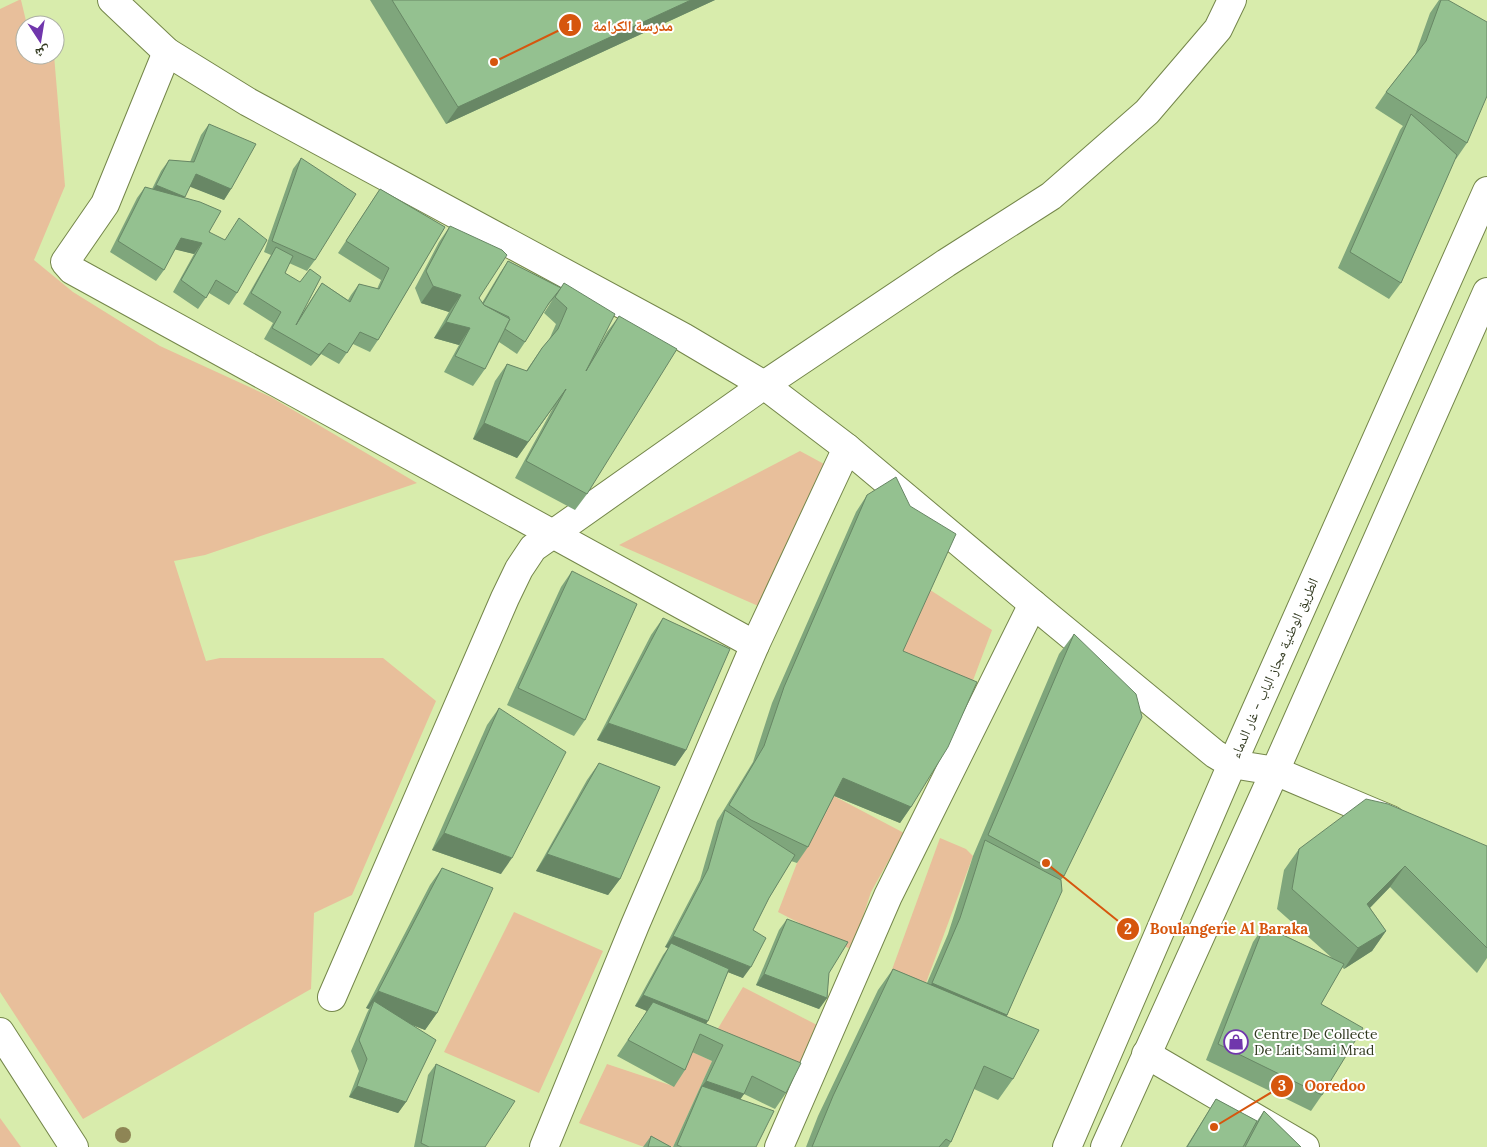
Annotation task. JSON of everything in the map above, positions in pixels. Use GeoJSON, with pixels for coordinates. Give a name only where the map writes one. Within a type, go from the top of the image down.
{"type":"FeatureCollection","features":[{"type":"Feature","properties":{"kind":"street"},"geometry":{"type":"LineString","coordinates":[[112,0],[167,52],[248,102],[683,337],[764,385],[847,448],[1188,734],[1215,754],[1232,764],[1275,771],[1410,827]]}},
{"type":"Feature","properties":{"kind":"street"},"geometry":{"type":"LineString","coordinates":[[332,997],[505,598],[519,569],[533,548],[764,385],[946,263],[1051,196],[1147,112],[1218,29],[1232,0]]}},
{"type":"Feature","properties":{"kind":"street"},"geometry":{"type":"LineString","coordinates":[[167,52],[105,204],[65,262],[72,270],[755,645]]}},
{"type":"Feature","properties":{"kind":"street","name":"الطريق الوطنية مجاز الباب - غار الدماء"},"geometry":{"type":"LineString","coordinates":[[1067,1147],[1232,764],[1487,191]]}},
{"type":"Feature","properties":{"kind":"street"},"geometry":{"type":"LineString","coordinates":[[1105,1147],[1275,771],[1487,292]]}},
{"type":"Feature","properties":{"kind":"street"},"geometry":{"type":"LineString","coordinates":[[544,1147],[635,925],[755,645],[847,448]]}},
{"type":"Feature","properties":{"kind":"street"},"geometry":{"type":"LineString","coordinates":[[779,1147],[888,896],[1033,604]]}},
{"type":"Feature","properties":{"kind":"street"},"geometry":{"type":"LineString","coordinates":[[0,1032],[74,1147]]}},
{"type":"Feature","properties":{"kind":"street"},"geometry":{"type":"LineString","coordinates":[[1146,1054],[1305,1147]]}},
{"type":"Feature","properties":{"kind":"shaded area"},"geometry":{"type":"Polygon","coordinates":[[[21,0],[25,15],[15,15],[15,65],[55,65],[65,186],[34,260],[73,292],[160,346],[271,397],[417,483],[205,555],[174,561],[206,661],[220,658],[383,658],[436,701],[352,895],[314,913],[311,989],[83,1119],[0,992],[0,9],[21,0]]]}},
{"type":"Feature","properties":{"kind":"shaded area"},"geometry":{"type":"Polygon","coordinates":[[[800,451],[824,464],[765,609],[619,545],[800,451]]]}},
{"type":"Feature","properties":{"kind":"shaded area"},"geometry":{"type":"Polygon","coordinates":[[[924,586],[992,630],[966,699],[891,668],[924,586]]]}},
{"type":"Feature","properties":{"kind":"shaded area"},"geometry":{"type":"Polygon","coordinates":[[[832,795],[904,833],[871,892],[852,950],[778,912],[797,863],[832,795]]]}},
{"type":"Feature","properties":{"kind":"shaded area"},"geometry":{"type":"Polygon","coordinates":[[[940,838],[966,849],[973,856],[920,999],[886,986],[940,838]]]}},
{"type":"Feature","properties":{"kind":"shaded area"},"geometry":{"type":"Polygon","coordinates":[[[514,912],[603,951],[539,1093],[444,1052],[514,912]]]}},
{"type":"Feature","properties":{"kind":"shaded area"},"geometry":{"type":"Polygon","coordinates":[[[743,987],[819,1026],[802,1076],[711,1040],[743,987]]]}},
{"type":"Feature","properties":{"kind":"shaded area"},"geometry":{"type":"Polygon","coordinates":[[[688,1050],[712,1061],[673,1147],[644,1147],[579,1123],[607,1064],[673,1086],[688,1050]]]}},
{"type":"Feature","properties":{"kind":"shaded area"},"geometry":{"type":"Polygon","coordinates":[[[0,1118],[21,1147],[0,1147],[0,1118]]]}},
{"type":"Feature","properties":{"kind":"building"},"geometry":{"type":"Polygon","coordinates":[[[392,0],[691,0],[458,107],[392,0]]]}},
{"type":"Feature","properties":{"kind":"building"},"geometry":{"type":"Polygon","coordinates":[[[1441,0],[1448,0],[1487,22],[1487,96],[1467,143],[1386,92],[1426,41],[1441,0]]]}},
{"type":"Feature","properties":{"kind":"building"},"geometry":{"type":"Polygon","coordinates":[[[1411,114],[1457,155],[1401,283],[1350,252],[1411,114]]]}},
{"type":"Feature","properties":{"kind":"building"},"geometry":{"type":"Polygon","coordinates":[[[209,124],[256,144],[231,189],[196,174],[185,197],[156,185],[169,160],[194,162],[209,124]]]}},
{"type":"Feature","properties":{"kind":"building"},"geometry":{"type":"Polygon","coordinates":[[[301,158],[356,194],[315,260],[272,241],[301,158]]]}},
{"type":"Feature","properties":{"kind":"building"},"geometry":{"type":"Polygon","coordinates":[[[145,187],[200,202],[221,211],[209,232],[225,240],[239,218],[267,240],[237,293],[216,280],[206,298],[181,280],[202,243],[181,238],[164,270],[118,241],[145,187]]]}},
{"type":"Feature","properties":{"kind":"building"},"geometry":{"type":"Polygon","coordinates":[[[380,189],[445,227],[378,340],[360,332],[347,353],[329,343],[319,355],[272,328],[281,312],[251,293],[276,247],[293,256],[285,273],[300,282],[310,269],[321,277],[296,325],[322,283],[350,302],[359,284],[379,289],[389,268],[346,241],[380,189]]]}},
{"type":"Feature","properties":{"kind":"building"},"geometry":{"type":"Polygon","coordinates":[[[450,226],[502,250],[507,255],[479,298],[484,305],[510,319],[485,369],[455,356],[470,328],[446,322],[461,295],[433,286],[426,271],[450,226]]]}},
{"type":"Feature","properties":{"kind":"building"},"geometry":{"type":"Polygon","coordinates":[[[508,261],[561,288],[549,303],[525,342],[505,329],[510,319],[509,317],[483,304],[508,261]]]}},
{"type":"Feature","properties":{"kind":"building"},"geometry":{"type":"Polygon","coordinates":[[[564,283],[615,314],[586,371],[619,316],[677,349],[587,494],[526,461],[566,389],[528,442],[484,423],[507,364],[527,371],[542,348],[558,329],[567,308],[555,297],[564,283]]]}},
{"type":"Feature","properties":{"kind":"building"},"geometry":{"type":"Polygon","coordinates":[[[896,477],[910,506],[956,534],[903,651],[977,682],[948,747],[911,807],[843,778],[808,847],[751,820],[729,805],[764,746],[784,687],[867,495],[896,477]]]}},
{"type":"Feature","properties":{"kind":"building"},"geometry":{"type":"Polygon","coordinates":[[[572,571],[637,604],[585,720],[518,688],[572,571]]]}},
{"type":"Feature","properties":{"kind":"building"},"geometry":{"type":"Polygon","coordinates":[[[663,618],[730,649],[686,750],[608,723],[663,618]]]}},
{"type":"Feature","properties":{"kind":"building"},"geometry":{"type":"Polygon","coordinates":[[[1074,634],[1136,694],[1142,717],[1064,876],[988,835],[1074,634]]]}},
{"type":"Feature","properties":{"kind":"building"},"geometry":{"type":"Polygon","coordinates":[[[499,708],[566,752],[512,858],[444,833],[499,708]]]}},
{"type":"Feature","properties":{"kind":"building"},"geometry":{"type":"Polygon","coordinates":[[[599,763],[660,787],[620,879],[547,854],[599,763]]]}},
{"type":"Feature","properties":{"kind":"building"},"geometry":{"type":"Polygon","coordinates":[[[1366,799],[1388,804],[1487,846],[1487,948],[1405,866],[1367,904],[1386,931],[1358,948],[1292,889],[1299,849],[1366,799]]]}},
{"type":"Feature","properties":{"kind":"building"},"geometry":{"type":"Polygon","coordinates":[[[725,810],[795,855],[769,898],[753,930],[766,938],[751,967],[673,936],[708,869],[725,810]]]}},
{"type":"Feature","properties":{"kind":"building"},"geometry":{"type":"Polygon","coordinates":[[[985,840],[1061,880],[1062,891],[1007,1015],[932,983],[960,918],[985,840]]]}},
{"type":"Feature","properties":{"kind":"building"},"geometry":{"type":"Polygon","coordinates":[[[442,868],[493,888],[437,1013],[378,991],[442,868]]]}},
{"type":"Feature","properties":{"kind":"building"},"geometry":{"type":"Polygon","coordinates":[[[787,919],[848,942],[829,973],[827,998],[764,974],[787,919]]]}},
{"type":"Feature","properties":{"kind":"building"},"geometry":{"type":"Polygon","coordinates":[[[1264,926],[1344,964],[1321,1004],[1363,1028],[1322,1095],[1218,1044],[1264,926]]]}},
{"type":"Feature","properties":{"kind":"building"},"geometry":{"type":"Polygon","coordinates":[[[671,943],[729,969],[708,1021],[643,995],[671,943]]]}},
{"type":"Feature","properties":{"kind":"building"},"geometry":{"type":"Polygon","coordinates":[[[893,969],[1039,1030],[1013,1079],[984,1066],[951,1142],[946,1139],[939,1147],[812,1147],[833,1096],[893,969]]]}},
{"type":"Feature","properties":{"kind":"building"},"geometry":{"type":"Polygon","coordinates":[[[374,1001],[436,1040],[406,1102],[357,1086],[367,1059],[359,1040],[374,1001]]]}},
{"type":"Feature","properties":{"kind":"building"},"geometry":{"type":"Polygon","coordinates":[[[653,1002],[801,1063],[786,1093],[752,1076],[744,1094],[706,1081],[723,1045],[700,1034],[685,1070],[628,1040],[653,1002]]]}},
{"type":"Feature","properties":{"kind":"building"},"geometry":{"type":"Polygon","coordinates":[[[436,1064],[515,1101],[485,1147],[429,1147],[421,1143],[436,1064]]]}},
{"type":"Feature","properties":{"kind":"building"},"geometry":{"type":"Polygon","coordinates":[[[702,1086],[774,1111],[756,1147],[682,1147],[677,1145],[702,1086]]]}},
{"type":"Feature","properties":{"kind":"building"},"geometry":{"type":"Polygon","coordinates":[[[1216,1099],[1257,1121],[1243,1147],[1187,1147],[1216,1099]]]}},
{"type":"Feature","properties":{"kind":"building"},"geometry":{"type":"Polygon","coordinates":[[[1264,1111],[1301,1147],[1245,1147],[1264,1111]]]}},
{"type":"Feature","properties":{"kind":"building"},"geometry":{"type":"Polygon","coordinates":[[[651,1136],[671,1147],[648,1147],[651,1136]]]}},
{"type":"Feature","properties":{"kind":"place","name":"مدرسة الكرامة"},"geometry":{"type":"Point","coordinates":[494,62]}},
{"type":"Feature","properties":{"kind":"place","name":"Boulangerie Al Baraka"},"geometry":{"type":"Point","coordinates":[1046,863]}},
{"type":"Feature","properties":{"kind":"place","name":"Centre De Collecte De Lait Sami Mrad"},"geometry":{"type":"Point","coordinates":[1236,1042]}},
{"type":"Feature","properties":{"kind":"place","name":"Ooredoo"},"geometry":{"type":"Point","coordinates":[1214,1127]}}]}
